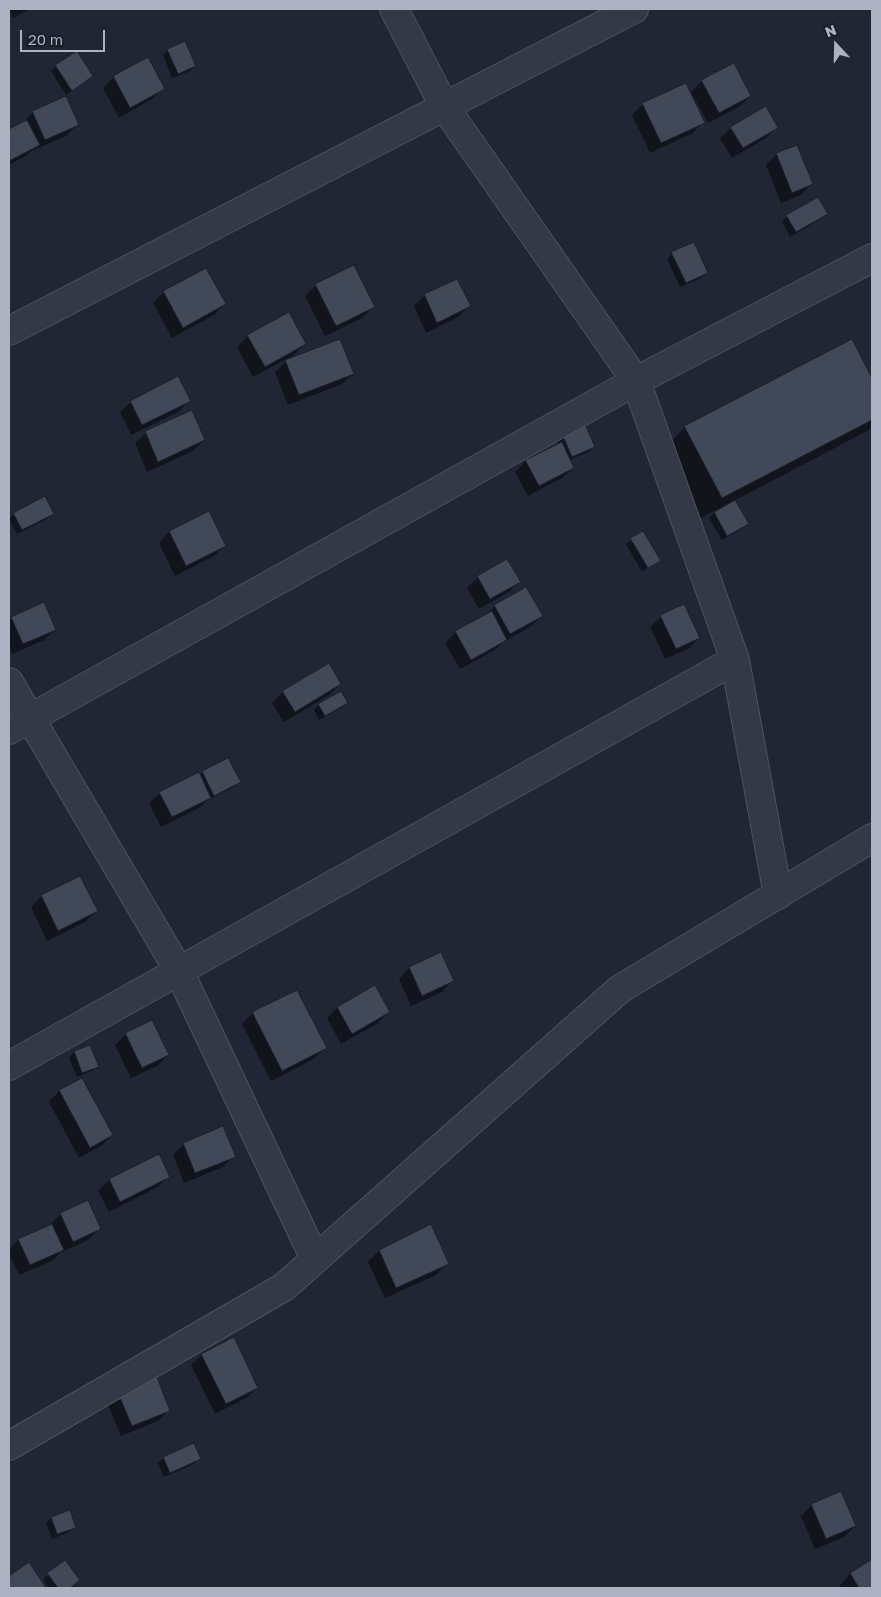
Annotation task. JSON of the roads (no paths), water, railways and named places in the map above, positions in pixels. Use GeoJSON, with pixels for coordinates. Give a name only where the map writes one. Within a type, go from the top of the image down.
{"type":"FeatureCollection","features":[{"type":"Feature","properties":{"kind":"street"},"geometry":{"type":"LineString","coordinates":[[394,9],[444,106],[636,381],[735,660],[778,895]]}},
{"type":"Feature","properties":{"kind":"street"},"geometry":{"type":"LineString","coordinates":[[9,331],[634,9]]}},
{"type":"Feature","properties":{"kind":"street"},"geometry":{"type":"LineString","coordinates":[[19,724],[636,381],[872,258]]}},
{"type":"Feature","properties":{"kind":"street"},"geometry":{"type":"LineString","coordinates":[[9,1066],[735,660]]}},
{"type":"Feature","properties":{"kind":"street"},"geometry":{"type":"LineString","coordinates":[[9,682],[19,724],[179,971],[316,1260]]}},
{"type":"Feature","properties":{"kind":"street"},"geometry":{"type":"LineString","coordinates":[[9,1446],[284,1287],[620,989],[872,838]]}}]}
